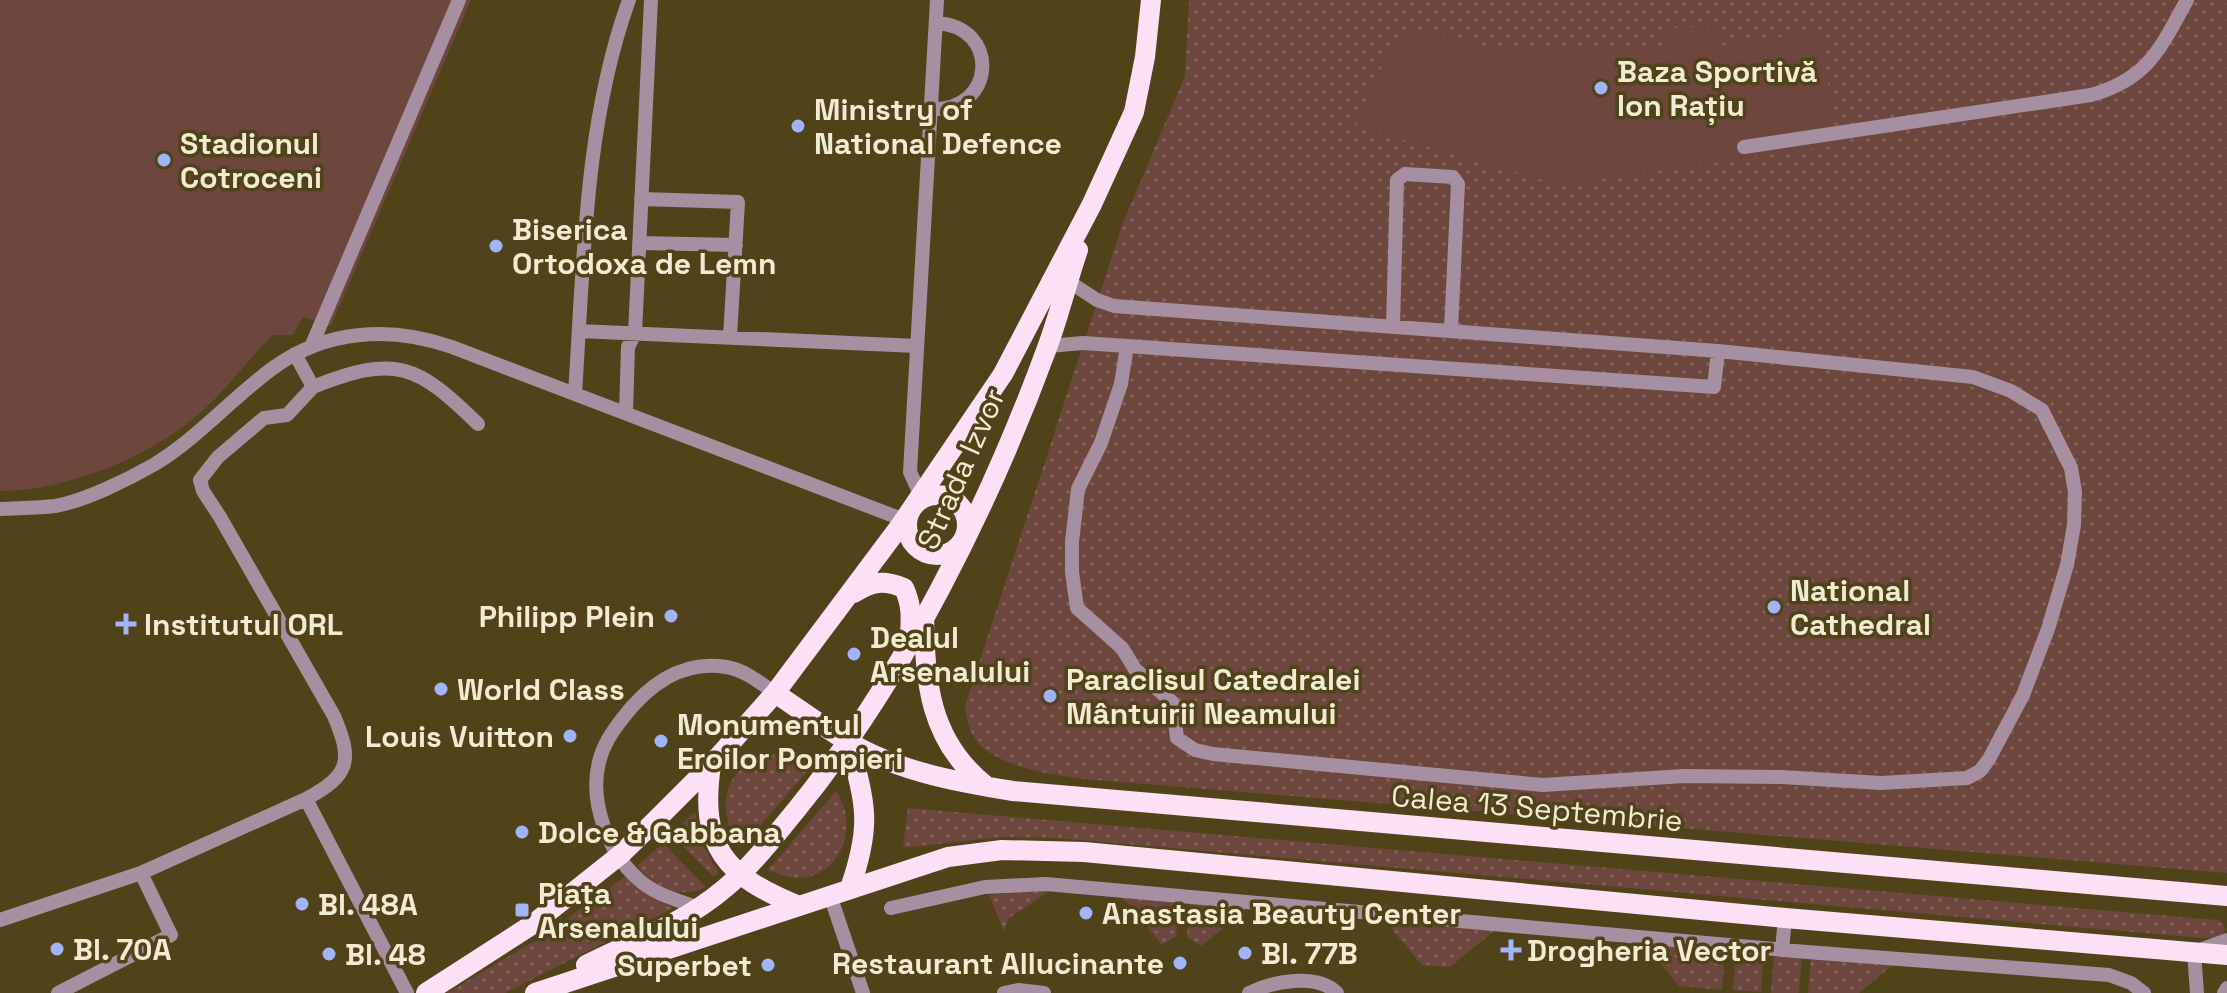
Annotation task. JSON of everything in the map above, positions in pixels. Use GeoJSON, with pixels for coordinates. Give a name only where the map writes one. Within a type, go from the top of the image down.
{"type":"FeatureCollection","features":[{"type":"Feature","properties":{"kind":"main road","name":"Strada Izvor"},"geometry":{"type":"LineString","coordinates":[[775,693],[911,510],[1003,374],[1092,204],[1134,112],[1145,57],[1151,0]]}},
{"type":"Feature","properties":{"kind":"main road","name":"Strada Izvor"},"geometry":{"type":"LineString","coordinates":[[849,743],[964,540],[1010,440],[1048,346],[1092,204]]}},
{"type":"Feature","properties":{"kind":"main road"},"geometry":{"type":"LineString","coordinates":[[932,495],[942,495],[959,504],[968,521],[964,540],[948,554],[928,554],[912,542],[911,510],[932,495]]}},
{"type":"Feature","properties":{"kind":"main road"},"geometry":{"type":"LineString","coordinates":[[849,596],[877,581],[904,588],[912,614],[910,640]]}},
{"type":"Feature","properties":{"kind":"main road"},"geometry":{"type":"LineString","coordinates":[[924,615],[925,665],[933,709],[952,751],[965,769],[988,787]]}},
{"type":"Feature","properties":{"kind":"main road"},"geometry":{"type":"LineString","coordinates":[[426,993],[533,924],[620,855],[711,765],[775,693]]}},
{"type":"Feature","properties":{"kind":"main road","name":"Calea 13 Septembrie"},"geometry":{"type":"LineString","coordinates":[[775,693],[849,743],[915,770],[988,787],[1107,801],[2227,896]]}},
{"type":"Feature","properties":{"kind":"main road"},"geometry":{"type":"LineString","coordinates":[[533,993],[699,908],[740,876],[849,743]]}},
{"type":"Feature","properties":{"kind":"main road"},"geometry":{"type":"LineString","coordinates":[[849,743],[866,820],[862,851],[850,888]]}},
{"type":"Feature","properties":{"kind":"main road"},"geometry":{"type":"LineString","coordinates":[[711,765],[707,791],[711,832],[720,851],[740,876],[799,906]]}},
{"type":"Feature","properties":{"kind":"main road"},"geometry":{"type":"LineString","coordinates":[[533,993],[948,857],[1002,850],[1044,850],[2227,955]]}},
{"type":"Feature","properties":{"kind":"street"},"geometry":{"type":"LineString","coordinates":[[311,347],[459,0]]}},
{"type":"Feature","properties":{"kind":"street"},"geometry":{"type":"LineString","coordinates":[[575,393],[596,135],[613,51],[629,0]]}},
{"type":"Feature","properties":{"kind":"street"},"geometry":{"type":"LineString","coordinates":[[626,413],[628,347],[635,333],[651,0]]}},
{"type":"Feature","properties":{"kind":"street"},"geometry":{"type":"LineString","coordinates":[[0,509],[56,506],[116,485],[156,463],[273,368],[295,354],[324,341],[384,332],[431,340],[626,413],[911,510],[910,472],[937,0]]}},
{"type":"Feature","properties":{"kind":"street"},"geometry":{"type":"LineString","coordinates":[[1744,147],[2109,90],[2123,84],[2148,65],[2158,53],[2187,0]]}},
{"type":"Feature","properties":{"kind":"street"},"geometry":{"type":"LineString","coordinates":[[931,109],[957,107],[968,99],[982,76],[983,62],[972,37],[961,29],[936,23]]}},
{"type":"Feature","properties":{"kind":"street"},"geometry":{"type":"LineString","coordinates":[[1393,326],[1397,180],[1405,174],[1453,177],[1458,184],[1451,330]]}},
{"type":"Feature","properties":{"kind":"street"},"geometry":{"type":"LineString","coordinates":[[641,199],[738,202],[730,337]]}},
{"type":"Feature","properties":{"kind":"street"},"geometry":{"type":"LineString","coordinates":[[639,243],[736,245]]}},
{"type":"Feature","properties":{"kind":"street"},"geometry":{"type":"LineString","coordinates":[[1068,281],[1097,300],[1114,306],[1718,351],[1973,377],[2011,391],[2042,410],[2052,427],[2071,468],[2075,492],[2074,525],[2067,565],[2048,629],[2023,695],[1989,759],[1980,771],[1967,778],[1832,782],[1781,777],[1684,776],[1543,785],[1228,756],[1195,750],[1177,738],[1173,703],[1135,669],[1122,648],[1077,608],[1072,542],[1078,489],[1101,443],[1121,384],[1127,346]]}},
{"type":"Feature","properties":{"kind":"street"},"geometry":{"type":"LineString","coordinates":[[579,331],[917,346]]}},
{"type":"Feature","properties":{"kind":"street"},"geometry":{"type":"LineString","coordinates":[[1048,346],[1083,343],[1714,387],[1718,351]]}},
{"type":"Feature","properties":{"kind":"street"},"geometry":{"type":"LineString","coordinates":[[295,354],[313,387]]}},
{"type":"Feature","properties":{"kind":"street"},"geometry":{"type":"LineString","coordinates":[[0,920],[141,873],[306,799],[330,786],[342,772],[345,742],[334,716],[203,491],[200,480],[218,457],[264,418],[287,415],[313,387],[348,373],[370,369],[407,371],[432,382],[478,424]]}},
{"type":"Feature","properties":{"kind":"street"},"geometry":{"type":"LineString","coordinates":[[699,908],[661,895],[637,879],[604,830],[599,813],[596,777],[604,747],[641,695],[674,673],[708,666],[727,667],[747,673],[775,693]]}},
{"type":"Feature","properties":{"kind":"street"},"geometry":{"type":"LineString","coordinates":[[306,799],[407,993]]}},
{"type":"Feature","properties":{"kind":"street"},"geometry":{"type":"LineString","coordinates":[[58,993],[171,935],[141,873]]}},
{"type":"Feature","properties":{"kind":"street"},"geometry":{"type":"LineString","coordinates":[[891,908],[985,887],[1046,884],[1782,950],[2109,975],[2131,983],[2144,993]]}},
{"type":"Feature","properties":{"kind":"street"},"geometry":{"type":"LineString","coordinates":[[830,895],[863,993]]}},
{"type":"Feature","properties":{"kind":"street"},"geometry":{"type":"LineString","coordinates":[[1782,950],[1785,918]]}},
{"type":"Feature","properties":{"kind":"street"},"geometry":{"type":"LineString","coordinates":[[2197,993],[2194,952],[2227,940]]}},
{"type":"Feature","properties":{"kind":"street"},"geometry":{"type":"LineString","coordinates":[[1249,993],[1322,982],[1337,993]]}},
{"type":"Feature","properties":{"kind":"street"},"geometry":{"type":"LineString","coordinates":[[1004,993],[1018,990],[1044,993]]}},
{"type":"Feature","properties":{"kind":"shaded area"},"geometry":{"type":"Polygon","coordinates":[[[0,0],[471,0],[331,326],[303,317],[293,335],[273,335],[198,415],[178,431],[131,458],[51,485],[0,491],[0,0]]]}},
{"type":"Feature","properties":{"kind":"shaded area"},"geometry":{"type":"Polygon","coordinates":[[[1189,0],[2227,0],[2227,873],[1084,779],[1007,762],[981,746],[971,733],[965,706],[1123,223],[1185,76],[1189,0]]]}},
{"type":"Feature","properties":{"kind":"shaded area","name":"Baza Sportivă Ion Rațiu"},"geometry":{"type":"Polygon","coordinates":[[[1717,27],[1718,46],[1820,31],[1838,145],[1560,185],[1356,126],[1394,39],[1426,30],[1498,50],[1662,49],[1662,28],[1717,27]]]}},
{"type":"Feature","properties":{"kind":"shaded area"},"geometry":{"type":"Polygon","coordinates":[[[768,753],[798,757],[812,766],[740,848],[727,819],[727,792],[741,769],[768,753]]]}},
{"type":"Feature","properties":{"kind":"shaded area"},"geometry":{"type":"Polygon","coordinates":[[[836,791],[843,804],[846,832],[836,858],[827,868],[799,878],[768,870],[836,791]]]}},
{"type":"Feature","properties":{"kind":"shaded area"},"geometry":{"type":"Polygon","coordinates":[[[908,808],[2217,920],[2225,928],[2223,934],[2214,939],[1056,838],[1000,837],[903,848],[908,808]]]}},
{"type":"Feature","properties":{"kind":"shaded area"},"geometry":{"type":"Polygon","coordinates":[[[695,812],[702,844],[719,873],[713,876],[671,834],[695,812]]]}},
{"type":"Feature","properties":{"kind":"shaded area"},"geometry":{"type":"Polygon","coordinates":[[[663,843],[706,887],[677,892],[660,886],[644,874],[637,866],[663,843]]]}},
{"type":"Feature","properties":{"kind":"shaded area"},"geometry":{"type":"Polygon","coordinates":[[[627,875],[654,898],[673,908],[505,993],[447,993],[538,939],[627,875]]]}},
{"type":"Feature","properties":{"kind":"shaded area"},"geometry":{"type":"Polygon","coordinates":[[[1051,890],[1008,919],[1004,931],[989,895],[1051,890]]]}},
{"type":"Feature","properties":{"kind":"shaded area"},"geometry":{"type":"Polygon","coordinates":[[[1121,895],[1179,900],[1176,936],[1162,945],[1121,895]]]}},
{"type":"Feature","properties":{"kind":"shaded area"},"geometry":{"type":"Polygon","coordinates":[[[1190,901],[1249,907],[1201,946],[1187,937],[1190,901]]]}},
{"type":"Feature","properties":{"kind":"shaded area"},"geometry":{"type":"Polygon","coordinates":[[[1386,922],[1495,930],[1450,967],[1422,965],[1386,922]]]}},
{"type":"Feature","properties":{"kind":"shaded area"},"geometry":{"type":"Polygon","coordinates":[[[1645,945],[1725,951],[1722,990],[1679,986],[1645,945]]]}},
{"type":"Feature","properties":{"kind":"shaded area"},"geometry":{"type":"Polygon","coordinates":[[[1736,952],[1764,954],[1761,992],[1733,990],[1736,952]]]}},
{"type":"Feature","properties":{"kind":"shaded area"},"geometry":{"type":"Polygon","coordinates":[[[1774,955],[1802,957],[1799,993],[1771,993],[1774,955]]]}},
{"type":"Feature","properties":{"kind":"shaded area"},"geometry":{"type":"Polygon","coordinates":[[[1811,958],[1894,964],[1859,993],[1808,993],[1811,958]]]}},
{"type":"Feature","properties":{"kind":"place","name":"Baza Sportivă Ion Rațiu"},"geometry":{"type":"Point","coordinates":[1601,88]}},
{"type":"Feature","properties":{"kind":"place","name":"Ministry of National Defence"},"geometry":{"type":"Point","coordinates":[798,126]}},
{"type":"Feature","properties":{"kind":"place","name":"Stadionul Cotroceni"},"geometry":{"type":"Point","coordinates":[164,160]}},
{"type":"Feature","properties":{"kind":"place","name":"Biserica Ortodoxa de Lemn"},"geometry":{"type":"Point","coordinates":[496,246]}},
{"type":"Feature","properties":{"kind":"place","name":"National Cathedral"},"geometry":{"type":"Point","coordinates":[1774,607]}},
{"type":"Feature","properties":{"kind":"place","name":"Philipp Plein"},"geometry":{"type":"Point","coordinates":[671,616]}},
{"type":"Feature","properties":{"kind":"place","name":"Institutul ORL"},"geometry":{"type":"Point","coordinates":[126,624]}},
{"type":"Feature","properties":{"kind":"place","name":"Dealul Arsenalului"},"geometry":{"type":"Point","coordinates":[854,654]}},
{"type":"Feature","properties":{"kind":"place","name":"World Class"},"geometry":{"type":"Point","coordinates":[441,689]}},
{"type":"Feature","properties":{"kind":"place","name":"Paraclisul Catedralei Mântuirii Neamului"},"geometry":{"type":"Point","coordinates":[1050,696]}},
{"type":"Feature","properties":{"kind":"place","name":"Louis Vuitton"},"geometry":{"type":"Point","coordinates":[570,736]}},
{"type":"Feature","properties":{"kind":"place","name":"Monumentul Eroilor Pompieri"},"geometry":{"type":"Point","coordinates":[661,741]}},
{"type":"Feature","properties":{"kind":"place","name":"Dolce & Gabbana"},"geometry":{"type":"Point","coordinates":[522,832]}},
{"type":"Feature","properties":{"kind":"place","name":"Bl. 48A"},"geometry":{"type":"Point","coordinates":[302,904]}},
{"type":"Feature","properties":{"kind":"place","name":"Piața Arsenalului"},"geometry":{"type":"Point","coordinates":[522,910]}},
{"type":"Feature","properties":{"kind":"place","name":"Anastasia Beauty Center"},"geometry":{"type":"Point","coordinates":[1086,913]}},
{"type":"Feature","properties":{"kind":"place","name":"Bl. 70A"},"geometry":{"type":"Point","coordinates":[57,949]}},
{"type":"Feature","properties":{"kind":"place","name":"Drogheria Vector"},"geometry":{"type":"Point","coordinates":[1511,950]}},
{"type":"Feature","properties":{"kind":"place","name":"Bl. 77B"},"geometry":{"type":"Point","coordinates":[1245,953]}},
{"type":"Feature","properties":{"kind":"place","name":"Bl. 48"},"geometry":{"type":"Point","coordinates":[329,954]}},
{"type":"Feature","properties":{"kind":"place","name":"Restaurant Allucinante"},"geometry":{"type":"Point","coordinates":[1180,963]}},
{"type":"Feature","properties":{"kind":"place","name":"Superbet"},"geometry":{"type":"Point","coordinates":[768,965]}}]}
